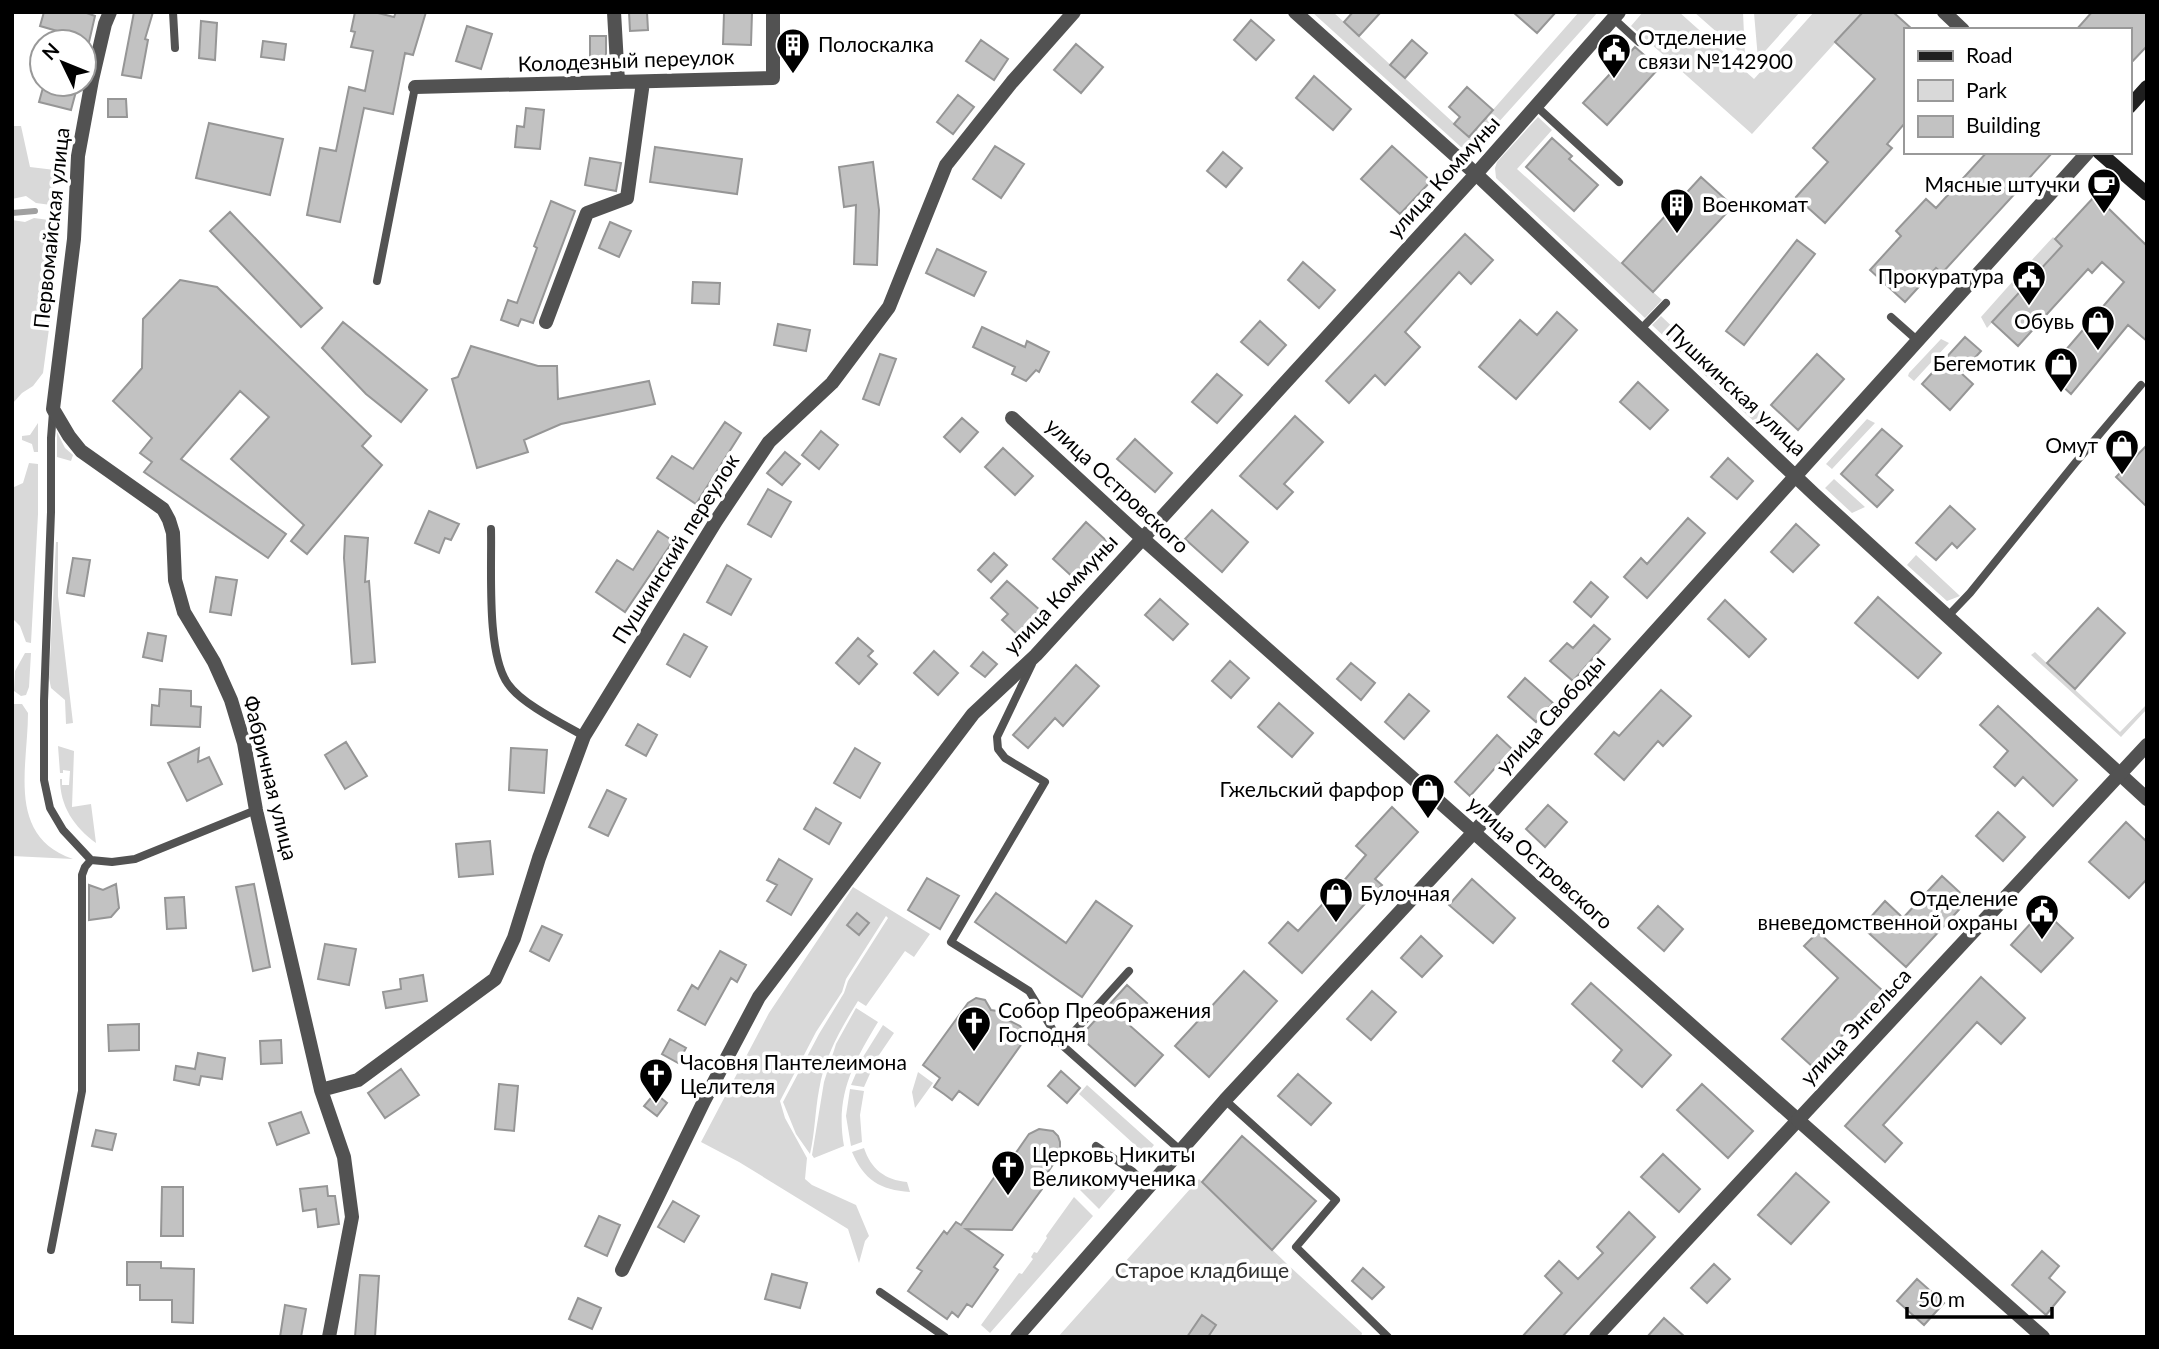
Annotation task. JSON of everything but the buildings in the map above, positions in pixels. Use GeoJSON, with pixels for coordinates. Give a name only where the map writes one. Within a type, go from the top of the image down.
{"type":"FeatureCollection","features":[{"type":"Feature","properties":{"kind":"main road"},"geometry":{"type":"LineString","coordinates":[[2131,105],[2147,87]]}},
{"type":"Feature","properties":{"kind":"main road"},"geometry":{"type":"LineString","coordinates":[[2101,154],[2147,194]]}},
{"type":"Feature","properties":{"kind":"street","name":"Первомайская улица"},"geometry":{"type":"LineString","coordinates":[[53,409],[74,239],[78,156],[92,80],[110,12]]}},
{"type":"Feature","properties":{"kind":"street"},"geometry":{"type":"LineString","coordinates":[[614,12],[618,82]]}},
{"type":"Feature","properties":{"kind":"street","name":"Колодезный переулок"},"geometry":{"type":"LineString","coordinates":[[415,87],[773,78],[773,12]]}},
{"type":"Feature","properties":{"kind":"street","name":"Пушкинский переулок"},"geometry":{"type":"LineString","coordinates":[[321,1090],[358,1080],[495,979],[514,938],[539,858],[584,736],[716,521],[769,442],[832,383],[889,307],[946,165],[1012,82],[1074,12]]}},
{"type":"Feature","properties":{"kind":"street","name":"Пушкинская улица"},"geometry":{"type":"LineString","coordinates":[[1295,12],[1476,174],[1814,494],[2147,799]]}},
{"type":"Feature","properties":{"kind":"street"},"geometry":{"type":"LineString","coordinates":[[1944,12],[1962,28]]}},
{"type":"Feature","properties":{"kind":"street","name":"улица Коммуны"},"geometry":{"type":"LineString","coordinates":[[622,1270],[704,1101],[759,997],[973,714],[1036,655],[1476,174],[1616,16]]}},
{"type":"Feature","properties":{"kind":"street"},"geometry":{"type":"LineString","coordinates":[[546,322],[587,213],[627,198],[643,82]]}},
{"type":"Feature","properties":{"kind":"street","name":"улица Свободы"},"geometry":{"type":"LineString","coordinates":[[1017,1337],[1225,1100],[1474,832],[2086,154]]}},
{"type":"Feature","properties":{"kind":"street","name":"Фабричная улица"},"geometry":{"type":"LineString","coordinates":[[53,409],[81,451],[163,509],[169,520],[175,553],[175,580],[184,612],[214,662],[231,701],[244,743],[321,1090],[344,1157],[352,1217],[329,1337]]}},
{"type":"Feature","properties":{"kind":"street","name":"улица Островского"},"geometry":{"type":"LineString","coordinates":[[1012,418],[1142,538],[2043,1337]]}},
{"type":"Feature","properties":{"kind":"street","name":"улица Энгельса"},"geometry":{"type":"LineString","coordinates":[[1596,1337],[2147,745]]}},
{"type":"Feature","properties":{"kind":"lane"},"geometry":{"type":"LineString","coordinates":[[173,12],[175,48]]}},
{"type":"Feature","properties":{"kind":"lane"},"geometry":{"type":"LineString","coordinates":[[1616,16],[1639,42]]}},
{"type":"Feature","properties":{"kind":"lane"},"geometry":{"type":"LineString","coordinates":[[377,281],[415,87]]}},
{"type":"Feature","properties":{"kind":"lane"},"geometry":{"type":"LineString","coordinates":[[1536,106],[1619,182]]}},
{"type":"Feature","properties":{"kind":"lane"},"geometry":{"type":"LineString","coordinates":[[1642,329],[1666,303]]}},
{"type":"Feature","properties":{"kind":"lane"},"geometry":{"type":"LineString","coordinates":[[1891,317],[1917,341]]}},
{"type":"Feature","properties":{"kind":"lane"},"geometry":{"type":"LineString","coordinates":[[1948,616],[1970,593],[2141,385]]}},
{"type":"Feature","properties":{"kind":"lane"},"geometry":{"type":"LineString","coordinates":[[53,409],[44,701],[44,780],[50,808],[64,830],[91,860],[111,862],[135,859],[257,810]]}},
{"type":"Feature","properties":{"kind":"lane"},"geometry":{"type":"LineString","coordinates":[[491,529],[494,649],[499,670],[509,686],[521,697],[584,736]]}},
{"type":"Feature","properties":{"kind":"lane"},"geometry":{"type":"LineString","coordinates":[[1036,655],[997,737],[998,748],[1005,758],[1045,782],[951,942],[1029,991],[1062,1045],[1180,1150]]}},
{"type":"Feature","properties":{"kind":"lane"},"geometry":{"type":"LineString","coordinates":[[51,1250],[82,1091],[82,875],[91,860]]}},
{"type":"Feature","properties":{"kind":"lane"},"geometry":{"type":"LineString","coordinates":[[1062,1045],[1129,971]]}},
{"type":"Feature","properties":{"kind":"lane"},"geometry":{"type":"LineString","coordinates":[[1225,1100],[1336,1200],[1296,1247],[1388,1337]]}},
{"type":"Feature","properties":{"kind":"lane"},"geometry":{"type":"LineString","coordinates":[[1096,1146],[1149,1186]]}},
{"type":"Feature","properties":{"kind":"lane"},"geometry":{"type":"LineString","coordinates":[[880,1292],[945,1337]]}},
{"type":"Feature","properties":{"kind":"green space"},"geometry":{"type":"Polygon","coordinates":[[[1312,12],[1333,12],[1469,137],[1579,12],[1598,12],[1479,144],[1468,149],[1461,147],[1312,12]]]}},
{"type":"Feature","properties":{"kind":"green space"},"geometry":{"type":"Polygon","coordinates":[[[1643,12],[1679,12],[1754,79],[1814,12],[1863,12],[1752,134],[1631,26],[1643,12]]]}},
{"type":"Feature","properties":{"kind":"green space"},"geometry":{"type":"Polygon","coordinates":[[[1694,12],[1743,12],[1745,57],[1694,12]]]}},
{"type":"Feature","properties":{"kind":"green space"},"geometry":{"type":"Polygon","coordinates":[[[1800,12],[1758,59],[1754,13],[1800,12]]]}},
{"type":"Feature","properties":{"kind":"green space"},"geometry":{"type":"Polygon","coordinates":[[[12,62],[14,126],[21,126],[30,167],[55,170],[51,205],[36,203],[26,196],[12,199],[12,62]]]}},
{"type":"Feature","properties":{"kind":"green space"},"geometry":{"type":"Polygon","coordinates":[[[1538,117],[1552,130],[1517,169],[1662,300],[1645,318],[1496,178],[1497,162],[1538,117]]]}},
{"type":"Feature","properties":{"kind":"green space"},"geometry":{"type":"Polygon","coordinates":[[[34,218],[49,220],[47,272],[51,314],[43,373],[33,386],[12,404],[12,220],[25,222],[34,218]]]}},
{"type":"Feature","properties":{"kind":"green space"},"geometry":{"type":"Polygon","coordinates":[[[2053,237],[2062,245],[2031,279],[2025,274],[2022,277],[2019,274],[2053,237]]]}},
{"type":"Feature","properties":{"kind":"green space"},"geometry":{"type":"Polygon","coordinates":[[[2013,281],[2016,283],[2013,287],[2019,293],[1987,328],[1981,317],[2013,281]]]}},
{"type":"Feature","properties":{"kind":"green space"},"geometry":{"type":"Polygon","coordinates":[[[1661,316],[1773,422],[1761,428],[1652,325],[1661,316]]]}},
{"type":"Feature","properties":{"kind":"green space"},"geometry":{"type":"Polygon","coordinates":[[[1941,339],[1949,343],[1914,381],[1908,376],[1909,373],[1941,339]]]}},
{"type":"Feature","properties":{"kind":"green space"},"geometry":{"type":"Polygon","coordinates":[[[1867,419],[1875,423],[1832,469],[1826,464],[1867,419]]]}},
{"type":"Feature","properties":{"kind":"green space"},"geometry":{"type":"Polygon","coordinates":[[[38,423],[38,452],[34,452],[32,444],[22,440],[22,436],[30,435],[38,423]]]}},
{"type":"Feature","properties":{"kind":"green space"},"geometry":{"type":"Polygon","coordinates":[[[57,432],[65,448],[73,455],[71,461],[57,457],[57,432]]]}},
{"type":"Feature","properties":{"kind":"green space"},"geometry":{"type":"Polygon","coordinates":[[[29,463],[38,464],[31,643],[26,642],[20,626],[12,618],[12,488],[23,483],[29,463]]]}},
{"type":"Feature","properties":{"kind":"green space"},"geometry":{"type":"Polygon","coordinates":[[[1834,479],[1865,507],[1852,513],[1825,488],[1834,479]]]}},
{"type":"Feature","properties":{"kind":"green space"},"geometry":{"type":"Polygon","coordinates":[[[56,542],[58,596],[73,723],[66,724],[65,700],[51,688],[49,678],[56,542]]]}},
{"type":"Feature","properties":{"kind":"green space"},"geometry":{"type":"Polygon","coordinates":[[[1916,555],[1960,596],[1947,601],[1907,565],[1916,555]]]}},
{"type":"Feature","properties":{"kind":"green space"},"geometry":{"type":"Polygon","coordinates":[[[2035,652],[2120,732],[2147,704],[2147,709],[2121,737],[2031,655],[2035,652]]]}},
{"type":"Feature","properties":{"kind":"green space"},"geometry":{"type":"Polygon","coordinates":[[[25,653],[31,653],[29,687],[26,695],[21,696],[14,691],[15,671],[25,653]]]}},
{"type":"Feature","properties":{"kind":"green space"},"geometry":{"type":"Polygon","coordinates":[[[12,704],[22,704],[28,713],[25,798],[29,817],[38,834],[52,848],[73,859],[12,856],[12,704]]]}},
{"type":"Feature","properties":{"kind":"green space"},"geometry":{"type":"Polygon","coordinates":[[[58,746],[74,751],[72,807],[91,804],[96,843],[75,823],[66,807],[60,779],[62,785],[69,785],[70,771],[63,770],[63,773],[60,773],[58,746]]]}},
{"type":"Feature","properties":{"kind":"green space"},"geometry":{"type":"Polygon","coordinates":[[[853,887],[930,934],[914,957],[905,951],[866,1006],[858,1001],[840,1033],[821,1078],[810,1154],[796,1134],[783,1102],[844,993],[848,981],[888,918],[886,916],[846,979],[842,992],[816,1032],[780,1101],[785,1118],[807,1158],[805,1179],[812,1185],[856,1205],[869,1236],[859,1263],[848,1229],[739,1162],[701,1142],[769,1013],[853,887]]]}},
{"type":"Feature","properties":{"kind":"green space"},"geometry":{"type":"Polygon","coordinates":[[[856,1008],[878,1022],[848,1081],[842,1111],[844,1146],[814,1158],[812,1155],[824,1082],[836,1044],[856,1008]]]}},
{"type":"Feature","properties":{"kind":"green space"},"geometry":{"type":"Polygon","coordinates":[[[883,1025],[894,1033],[877,1058],[864,1087],[851,1085],[863,1057],[883,1025]]]}},
{"type":"Feature","properties":{"kind":"green space"},"geometry":{"type":"Polygon","coordinates":[[[918,1072],[933,1083],[915,1108],[912,1092],[918,1072]]]}},
{"type":"Feature","properties":{"kind":"green space"},"geometry":{"type":"Polygon","coordinates":[[[1087,1085],[1154,1145],[1146,1155],[1079,1094],[1087,1085]]]}},
{"type":"Feature","properties":{"kind":"green space"},"geometry":{"type":"Polygon","coordinates":[[[850,1089],[864,1091],[860,1115],[862,1142],[851,1146],[846,1116],[850,1089]]]}},
{"type":"Feature","properties":{"kind":"green space"},"geometry":{"type":"Polygon","coordinates":[[[864,1148],[880,1172],[892,1179],[907,1182],[910,1192],[890,1189],[874,1182],[862,1170],[852,1152],[864,1148]]]}},
{"type":"Feature","properties":{"kind":"green space"},"geometry":{"type":"Polygon","coordinates":[[[1109,1173],[1125,1179],[1099,1209],[1080,1190],[1097,1177],[1109,1173]]]}},
{"type":"Feature","properties":{"kind":"green space","name":"Старое кладбище"},"geometry":{"type":"Polygon","coordinates":[[[1199,1179],[1362,1333],[1361,1337],[1058,1337],[1199,1179]]]}},
{"type":"Feature","properties":{"kind":"green space"},"geometry":{"type":"Polygon","coordinates":[[[1074,1197],[1093,1216],[990,1333],[981,1325],[1019,1273],[1022,1274],[1033,1259],[1031,1257],[1034,1252],[1037,1253],[1074,1197]]]}},
{"type":"Feature","properties":{"kind":"waterway"},"geometry":{"type":"LineString","coordinates":[[12,213],[35,211]]}},
{"type":"Feature","properties":{"kind":"place","name":"Полоскалка"},"geometry":{"type":"Point","coordinates":[793,75]}},
{"type":"Feature","properties":{"kind":"place","name":"Отделение связи №142900"},"geometry":{"type":"Point","coordinates":[1614,80]}},
{"type":"Feature","properties":{"kind":"place","name":"Мясные штучки"},"geometry":{"type":"Point","coordinates":[2104,215]}},
{"type":"Feature","properties":{"kind":"place","name":"Военкомат"},"geometry":{"type":"Point","coordinates":[1677,235]}},
{"type":"Feature","properties":{"kind":"place","name":"Прокуратура"},"geometry":{"type":"Point","coordinates":[2029,307]}},
{"type":"Feature","properties":{"kind":"place","name":"Обувь"},"geometry":{"type":"Point","coordinates":[2098,352]}},
{"type":"Feature","properties":{"kind":"place","name":"Бегемотик"},"geometry":{"type":"Point","coordinates":[2061,394]}},
{"type":"Feature","properties":{"kind":"place","name":"Омут"},"geometry":{"type":"Point","coordinates":[2122,476]}},
{"type":"Feature","properties":{"kind":"place","name":"Гжельский фарфор"},"geometry":{"type":"Point","coordinates":[1428,820]}},
{"type":"Feature","properties":{"kind":"place","name":"Булочная"},"geometry":{"type":"Point","coordinates":[1336,924]}},
{"type":"Feature","properties":{"kind":"place","name":"Отделение вневедомственной охраны"},"geometry":{"type":"Point","coordinates":[2042,941]}},
{"type":"Feature","properties":{"kind":"place","name":"Собор Преображения Господня"},"geometry":{"type":"Point","coordinates":[974,1053]}},
{"type":"Feature","properties":{"kind":"place","name":"Часовня Пантелеимона Целителя"},"geometry":{"type":"Point","coordinates":[656,1105]}},
{"type":"Feature","properties":{"kind":"place","name":"Церковь Никиты Великомученика"},"geometry":{"type":"Point","coordinates":[1008,1197]}}]}
